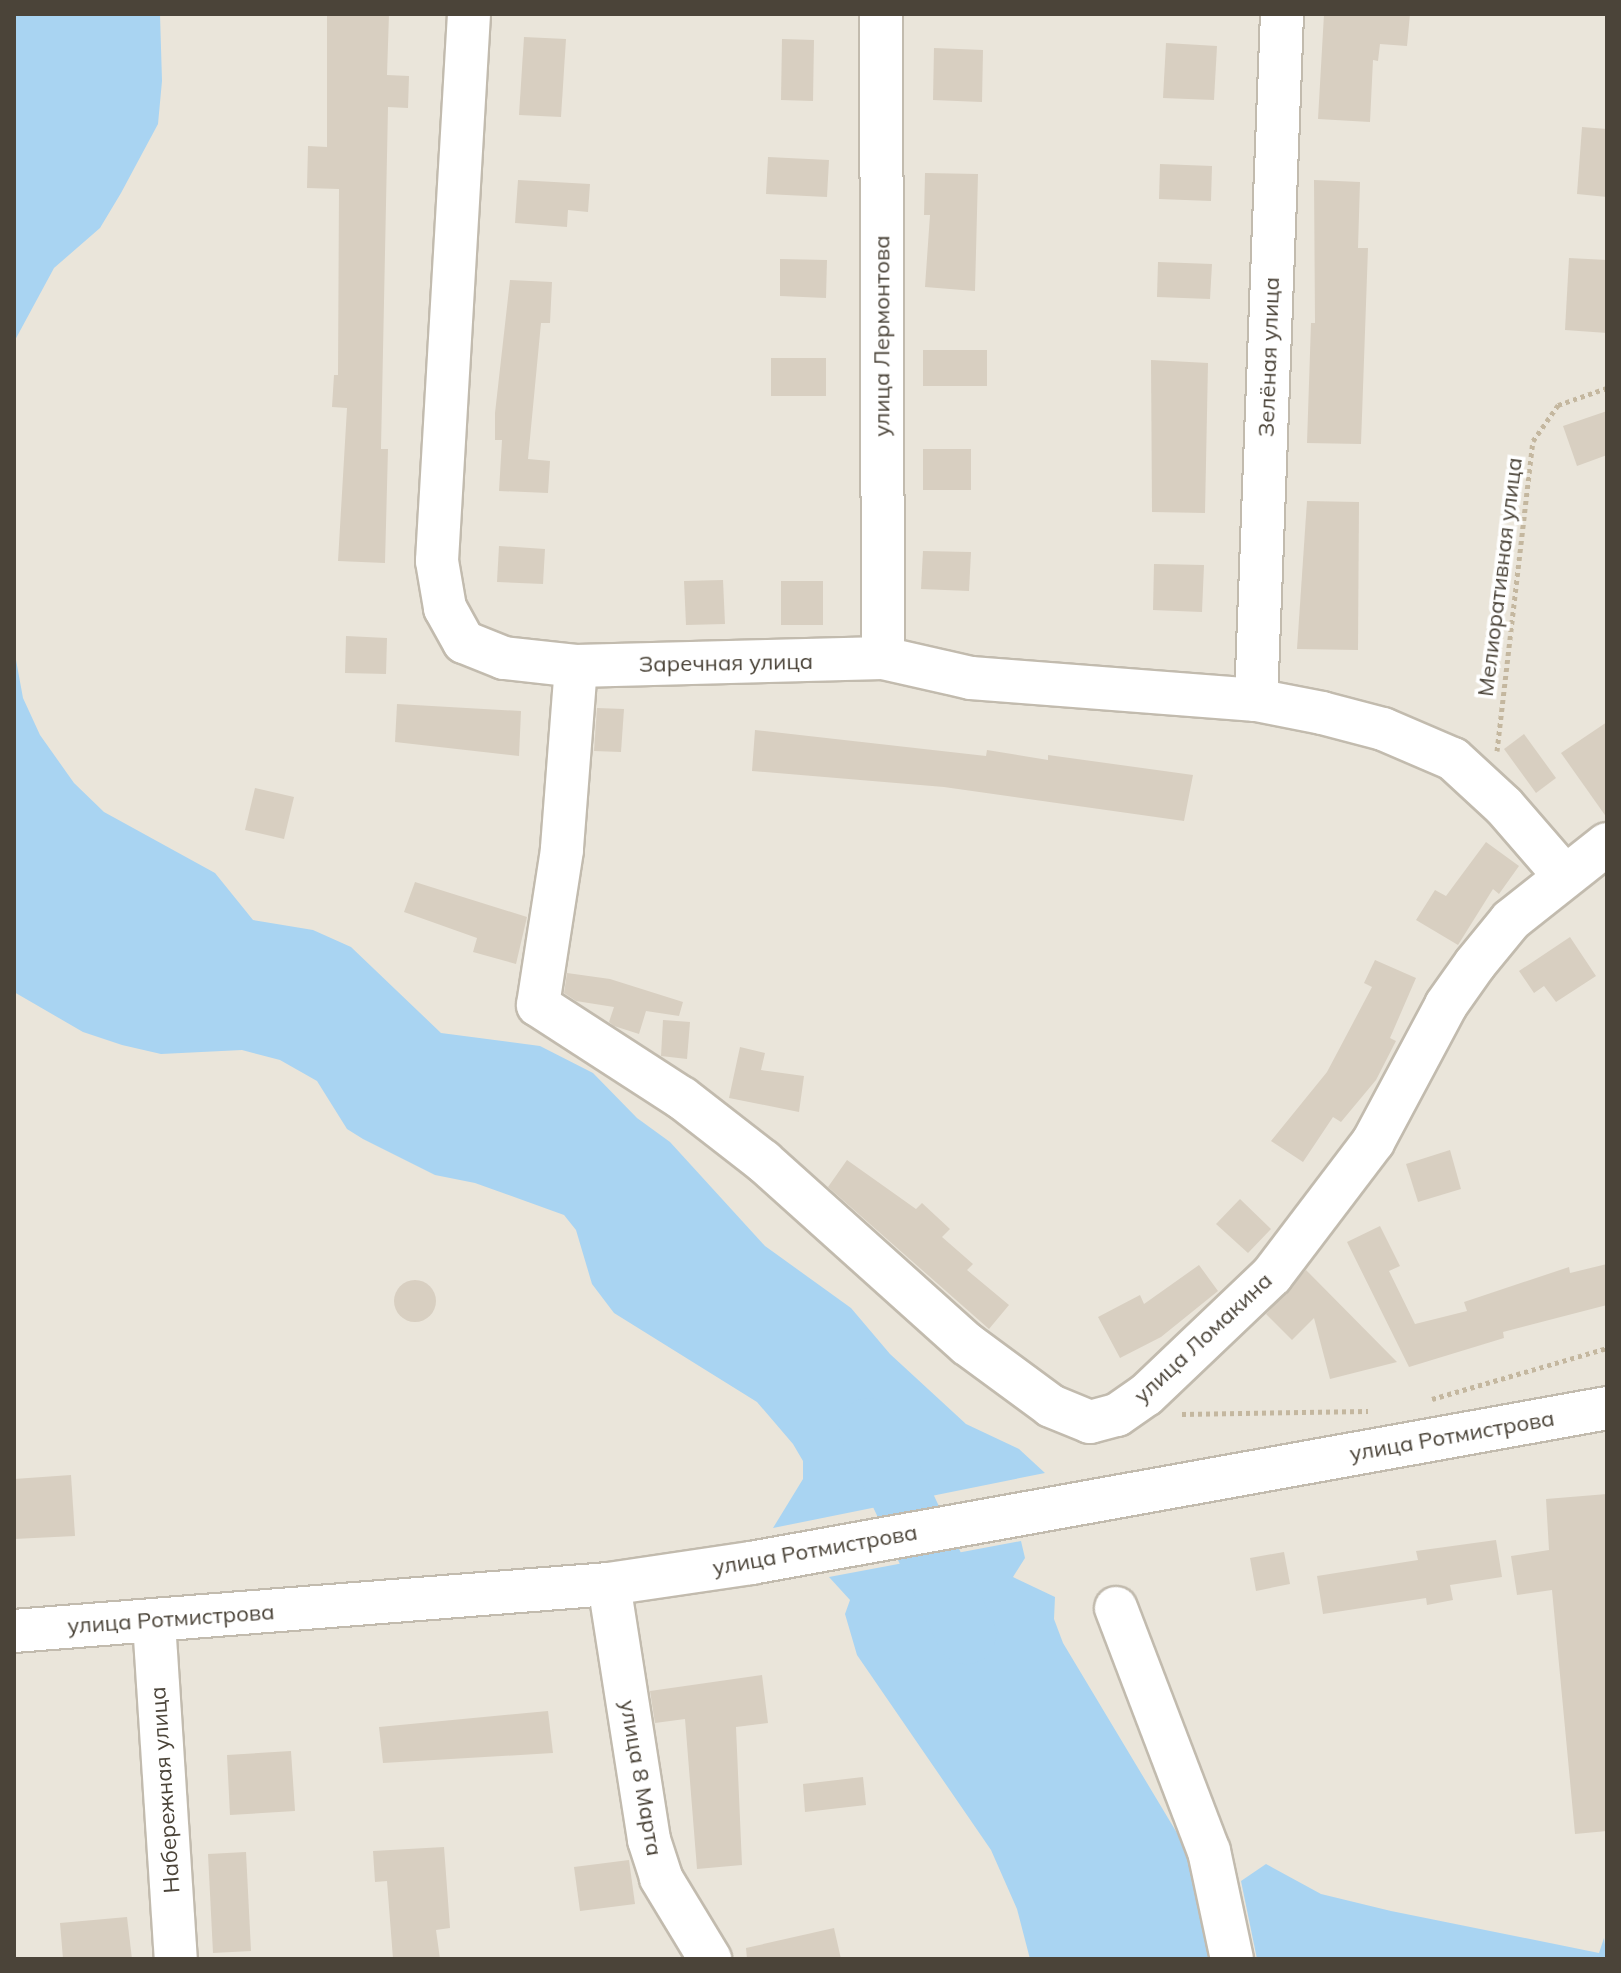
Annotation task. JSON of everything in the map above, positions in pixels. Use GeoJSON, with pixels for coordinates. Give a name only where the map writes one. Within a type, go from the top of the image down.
{"type":"FeatureCollection","features":[{"type":"Feature","properties":{"kind":"street","name":"Заречная улица"},"geometry":{"type":"LineString","coordinates":[[469,14],[437,561],[445,608],[464,642],[504,658],[576,666],[883,658],[971,678],[1256,700],[1383,729],[1453,759],[1504,806],[1563,874]]}},
{"type":"Feature","properties":{"kind":"street","name":"улица Лермонтова"},"geometry":{"type":"LineString","coordinates":[[881,14],[883,658]]}},
{"type":"Feature","properties":{"kind":"street","name":"Зелёная улица"},"geometry":{"type":"LineString","coordinates":[[1256,700],[1282,14]]}},
{"type":"Feature","properties":{"kind":"street","name":"улица Ломакина"},"geometry":{"type":"LineString","coordinates":[[576,666],[562,850],[538,1005],[682,1098],[763,1161],[967,1344],[1051,1406],[1090,1422],[1117,1415],[1146,1395],[1272,1275],[1373,1142],[1446,1005],[1475,964],[1511,920],[1563,874],[1607,844]]}},
{"type":"Feature","properties":{"kind":"street","name":"улица Ротмистрова"},"geometry":{"type":"LineString","coordinates":[[14,1631],[609,1584],[751,1563],[1607,1408]]}},
{"type":"Feature","properties":{"kind":"street","name":"улица 8 Марта"},"geometry":{"type":"LineString","coordinates":[[609,1584],[649,1840],[661,1878],[710,1959]]}},
{"type":"Feature","properties":{"kind":"street"},"geometry":{"type":"LineString","coordinates":[[1116,1608],[1209,1851],[1232,1959]]}},
{"type":"Feature","properties":{"kind":"street","name":"Набережная улица"},"geometry":{"type":"LineString","coordinates":[[154,1622],[176,1959]]}},
{"type":"Feature","properties":{"kind":"path","name":"Мелиоративная улица"},"geometry":{"type":"LineString","coordinates":[[1496,764],[1533,441],[1558,405],[1607,388]]}},
{"type":"Feature","properties":{"kind":"path","name":"улица Ротмистрова"},"geometry":{"type":"LineString","coordinates":[[1423,1402],[1607,1348]]}},
{"type":"Feature","properties":{"kind":"path","name":"улица Ротмистрова"},"geometry":{"type":"LineString","coordinates":[[1178,1414],[1378,1411]]}},
{"type":"Feature","properties":{"kind":"shaded area"},"geometry":{"type":"Polygon","coordinates":[[[14,14],[1607,14],[1607,1959],[14,1959],[14,14]]]}},
{"type":"Feature","properties":{"kind":"water"},"geometry":{"type":"Polygon","coordinates":[[[14,14],[160,14],[162,81],[158,124],[121,193],[100,228],[54,268],[14,342],[14,14]]]}},
{"type":"Feature","properties":{"kind":"water"},"geometry":{"type":"Polygon","coordinates":[[[14,649],[23,698],[40,735],[74,783],[104,812],[215,873],[253,920],[313,930],[351,947],[441,1033],[540,1046],[593,1073],[637,1118],[670,1142],[765,1246],[851,1308],[890,1354],[966,1424],[1019,1449],[1045,1473],[773,1528],[803,1479],[803,1461],[793,1444],[757,1402],[614,1313],[592,1284],[576,1230],[564,1215],[475,1183],[435,1175],[363,1139],[347,1129],[317,1081],[280,1060],[242,1050],[161,1054],[122,1045],[83,1032],[14,992],[14,649]]]}},
{"type":"Feature","properties":{"kind":"water"},"geometry":{"type":"Polygon","coordinates":[[[1021,1541],[1025,1558],[1013,1577],[1055,1597],[1054,1619],[1063,1643],[1195,1863],[1214,1959],[1030,1959],[1017,1909],[991,1850],[857,1655],[845,1614],[850,1600],[829,1577],[1021,1541]]]}},
{"type":"Feature","properties":{"kind":"water"},"geometry":{"type":"Polygon","coordinates":[[[1266,1864],[1321,1894],[1391,1911],[1599,1953],[1604,1938],[1607,1959],[1257,1959],[1241,1881],[1266,1864]]]}},
{"type":"Feature","properties":{"kind":"building"},"geometry":{"type":"Polygon","coordinates":[[[327,14],[389,14],[387,75],[409,76],[408,108],[388,107],[381,449],[388,449],[385,563],[338,561],[347,408],[332,407],[334,375],[338,375],[339,189],[307,188],[308,146],[327,147],[327,14]]]}},
{"type":"Feature","properties":{"kind":"building"},"geometry":{"type":"Polygon","coordinates":[[[1324,14],[1410,14],[1407,46],[1380,44],[1378,61],[1373,60],[1370,122],[1318,119],[1324,14]]]}},
{"type":"Feature","properties":{"kind":"building"},"geometry":{"type":"Polygon","coordinates":[[[524,37],[566,39],[561,117],[519,115],[524,37]]]}},
{"type":"Feature","properties":{"kind":"building"},"geometry":{"type":"Polygon","coordinates":[[[782,39],[814,40],[813,101],[781,100],[782,39]]]}},
{"type":"Feature","properties":{"kind":"building"},"geometry":{"type":"Polygon","coordinates":[[[1166,43],[1217,46],[1214,100],[1163,98],[1166,43]]]}},
{"type":"Feature","properties":{"kind":"building"},"geometry":{"type":"Polygon","coordinates":[[[934,48],[983,50],[982,102],[933,100],[934,48]]]}},
{"type":"Feature","properties":{"kind":"building"},"geometry":{"type":"Polygon","coordinates":[[[1582,127],[1607,129],[1607,197],[1577,194],[1582,127]]]}},
{"type":"Feature","properties":{"kind":"building"},"geometry":{"type":"Polygon","coordinates":[[[768,157],[829,160],[827,197],[766,194],[768,157]]]}},
{"type":"Feature","properties":{"kind":"building"},"geometry":{"type":"Polygon","coordinates":[[[1160,164],[1212,166],[1211,201],[1159,199],[1160,164]]]}},
{"type":"Feature","properties":{"kind":"building"},"geometry":{"type":"Polygon","coordinates":[[[925,173],[978,174],[975,291],[925,287],[930,215],[924,215],[925,173]]]}},
{"type":"Feature","properties":{"kind":"building"},"geometry":{"type":"Polygon","coordinates":[[[518,180],[590,184],[588,212],[568,210],[567,227],[515,223],[518,180]]]}},
{"type":"Feature","properties":{"kind":"building"},"geometry":{"type":"Polygon","coordinates":[[[1314,180],[1360,182],[1358,248],[1368,248],[1361,444],[1307,443],[1311,323],[1315,323],[1314,180]]]}},
{"type":"Feature","properties":{"kind":"building"},"geometry":{"type":"Polygon","coordinates":[[[1569,258],[1607,260],[1607,333],[1565,330],[1569,258]]]}},
{"type":"Feature","properties":{"kind":"building"},"geometry":{"type":"Polygon","coordinates":[[[780,259],[827,260],[826,298],[780,296],[780,259]]]}},
{"type":"Feature","properties":{"kind":"building"},"geometry":{"type":"Polygon","coordinates":[[[1158,262],[1212,264],[1210,299],[1157,297],[1158,262]]]}},
{"type":"Feature","properties":{"kind":"building"},"geometry":{"type":"Polygon","coordinates":[[[510,280],[552,282],[550,323],[541,323],[528,459],[550,461],[548,493],[499,491],[502,440],[495,440],[495,413],[510,280]]]}},
{"type":"Feature","properties":{"kind":"building"},"geometry":{"type":"Polygon","coordinates":[[[923,350],[987,350],[987,386],[923,386],[923,350]]]}},
{"type":"Feature","properties":{"kind":"building"},"geometry":{"type":"Polygon","coordinates":[[[771,358],[826,358],[826,396],[771,396],[771,358]]]}},
{"type":"Feature","properties":{"kind":"building"},"geometry":{"type":"Polygon","coordinates":[[[1151,360],[1208,363],[1205,513],[1152,512],[1151,360]]]}},
{"type":"Feature","properties":{"kind":"building"},"geometry":{"type":"Polygon","coordinates":[[[1607,411],[1607,455],[1577,466],[1563,426],[1607,411]]]}},
{"type":"Feature","properties":{"kind":"building"},"geometry":{"type":"Polygon","coordinates":[[[923,449],[971,449],[971,490],[923,490],[923,449]]]}},
{"type":"Feature","properties":{"kind":"building"},"geometry":{"type":"Polygon","coordinates":[[[1307,501],[1359,502],[1358,650],[1297,649],[1307,501]]]}},
{"type":"Feature","properties":{"kind":"building"},"geometry":{"type":"Polygon","coordinates":[[[499,546],[545,549],[543,584],[497,582],[499,546]]]}},
{"type":"Feature","properties":{"kind":"building"},"geometry":{"type":"Polygon","coordinates":[[[923,551],[971,552],[969,591],[921,589],[923,551]]]}},
{"type":"Feature","properties":{"kind":"building"},"geometry":{"type":"Polygon","coordinates":[[[1154,564],[1204,565],[1202,612],[1153,610],[1154,564]]]}},
{"type":"Feature","properties":{"kind":"building"},"geometry":{"type":"Polygon","coordinates":[[[723,580],[725,624],[686,625],[684,581],[723,580]]]}},
{"type":"Feature","properties":{"kind":"building"},"geometry":{"type":"Polygon","coordinates":[[[781,581],[823,581],[823,625],[781,625],[781,581]]]}},
{"type":"Feature","properties":{"kind":"building"},"geometry":{"type":"Polygon","coordinates":[[[346,636],[387,638],[386,674],[345,673],[346,636]]]}},
{"type":"Feature","properties":{"kind":"building"},"geometry":{"type":"Polygon","coordinates":[[[397,704],[521,711],[519,756],[395,742],[397,704]]]}},
{"type":"Feature","properties":{"kind":"building"},"geometry":{"type":"Polygon","coordinates":[[[597,708],[624,709],[621,752],[594,751],[597,708]]]}},
{"type":"Feature","properties":{"kind":"building"},"geometry":{"type":"Polygon","coordinates":[[[1607,722],[1607,818],[1561,753],[1607,722]]]}},
{"type":"Feature","properties":{"kind":"building"},"geometry":{"type":"Polygon","coordinates":[[[755,730],[986,756],[987,750],[1048,760],[1048,755],[1193,775],[1184,821],[944,787],[752,771],[755,730]]]}},
{"type":"Feature","properties":{"kind":"building"},"geometry":{"type":"Polygon","coordinates":[[[1524,734],[1556,778],[1536,793],[1504,749],[1524,734]]]}},
{"type":"Feature","properties":{"kind":"building"},"geometry":{"type":"Polygon","coordinates":[[[255,788],[294,797],[284,839],[245,830],[255,788]]]}},
{"type":"Feature","properties":{"kind":"building"},"geometry":{"type":"Polygon","coordinates":[[[1486,842],[1519,866],[1499,894],[1493,889],[1458,945],[1416,920],[1435,890],[1446,896],[1486,842]]]}},
{"type":"Feature","properties":{"kind":"building"},"geometry":{"type":"Polygon","coordinates":[[[415,882],[527,917],[516,964],[473,952],[477,938],[404,912],[415,882]]]}},
{"type":"Feature","properties":{"kind":"building"},"geometry":{"type":"Polygon","coordinates":[[[1570,937],[1596,976],[1556,1002],[1544,986],[1534,993],[1519,971],[1570,937]]]}},
{"type":"Feature","properties":{"kind":"building"},"geometry":{"type":"Polygon","coordinates":[[[1375,960],[1416,978],[1390,1038],[1396,1041],[1376,1080],[1341,1122],[1333,1117],[1303,1162],[1271,1141],[1327,1072],[1372,987],[1364,983],[1375,960]]]}},
{"type":"Feature","properties":{"kind":"building"},"geometry":{"type":"Polygon","coordinates":[[[567,973],[610,979],[683,1002],[679,1016],[646,1011],[639,1034],[614,1026],[609,1022],[614,1007],[576,1001],[564,993],[567,973]]]}},
{"type":"Feature","properties":{"kind":"building"},"geometry":{"type":"Polygon","coordinates":[[[663,1020],[690,1022],[687,1059],[661,1056],[663,1020]]]}},
{"type":"Feature","properties":{"kind":"building"},"geometry":{"type":"Polygon","coordinates":[[[740,1047],[765,1053],[761,1070],[804,1076],[799,1112],[729,1098],[740,1047]]]}},
{"type":"Feature","properties":{"kind":"building"},"geometry":{"type":"Polygon","coordinates":[[[1450,1150],[1461,1189],[1418,1202],[1406,1164],[1450,1150]]]}},
{"type":"Feature","properties":{"kind":"building"},"geometry":{"type":"Polygon","coordinates":[[[847,1160],[916,1209],[922,1203],[950,1229],[942,1237],[973,1264],[967,1270],[1009,1305],[989,1329],[828,1187],[847,1160]]]}},
{"type":"Feature","properties":{"kind":"building"},"geometry":{"type":"Polygon","coordinates":[[[1240,1199],[1271,1229],[1248,1253],[1216,1224],[1240,1199]]]}},
{"type":"Feature","properties":{"kind":"building"},"geometry":{"type":"Polygon","coordinates":[[[1380,1226],[1400,1266],[1389,1271],[1415,1324],[1467,1311],[1464,1302],[1569,1267],[1570,1273],[1607,1264],[1607,1305],[1503,1332],[1504,1338],[1409,1367],[1347,1242],[1380,1226]]]}},
{"type":"Feature","properties":{"kind":"building"},"geometry":{"type":"Polygon","coordinates":[[[1199,1265],[1218,1291],[1161,1337],[1120,1358],[1098,1317],[1140,1295],[1144,1304],[1199,1265]]]}},
{"type":"Feature","properties":{"kind":"building"},"geometry":{"type":"Polygon","coordinates":[[[1306,1270],[1397,1362],[1330,1379],[1314,1318],[1292,1340],[1266,1314],[1306,1270]]]}},
{"type":"Feature","properties":{"kind":"building"},"geometry":{"type":"Polygon","coordinates":[[[415,1280],[430,1286],[436,1301],[430,1316],[415,1322],[400,1316],[394,1301],[400,1286],[415,1280]]]}},
{"type":"Feature","properties":{"kind":"building"},"geometry":{"type":"Polygon","coordinates":[[[71,1475],[75,1536],[14,1539],[14,1479],[71,1475]]]}},
{"type":"Feature","properties":{"kind":"building"},"geometry":{"type":"Polygon","coordinates":[[[1607,1494],[1607,1831],[1575,1834],[1552,1590],[1517,1595],[1511,1556],[1549,1550],[1546,1499],[1607,1494]]]}},
{"type":"Feature","properties":{"kind":"building"},"geometry":{"type":"Polygon","coordinates":[[[1496,1540],[1502,1577],[1450,1585],[1453,1600],[1427,1605],[1426,1598],[1323,1614],[1317,1576],[1418,1560],[1416,1551],[1496,1540]]]}},
{"type":"Feature","properties":{"kind":"building"},"geometry":{"type":"Polygon","coordinates":[[[1284,1552],[1290,1584],[1256,1591],[1250,1558],[1284,1552]]]}},
{"type":"Feature","properties":{"kind":"building"},"geometry":{"type":"Polygon","coordinates":[[[762,1675],[768,1723],[736,1727],[742,1865],[697,1869],[685,1719],[655,1723],[650,1691],[762,1675]]]}},
{"type":"Feature","properties":{"kind":"building"},"geometry":{"type":"Polygon","coordinates":[[[548,1711],[553,1753],[383,1763],[379,1727],[548,1711]]]}},
{"type":"Feature","properties":{"kind":"building"},"geometry":{"type":"Polygon","coordinates":[[[291,1751],[295,1811],[230,1815],[227,1755],[291,1751]]]}},
{"type":"Feature","properties":{"kind":"building"},"geometry":{"type":"Polygon","coordinates":[[[863,1777],[866,1805],[805,1812],[803,1784],[863,1777]]]}},
{"type":"Feature","properties":{"kind":"building"},"geometry":{"type":"Polygon","coordinates":[[[444,1847],[450,1928],[436,1930],[440,1959],[393,1959],[387,1881],[375,1882],[373,1851],[444,1847]]]}},
{"type":"Feature","properties":{"kind":"building"},"geometry":{"type":"Polygon","coordinates":[[[246,1852],[251,1951],[213,1953],[208,1854],[246,1852]]]}},
{"type":"Feature","properties":{"kind":"building"},"geometry":{"type":"Polygon","coordinates":[[[629,1860],[635,1904],[580,1911],[574,1867],[629,1860]]]}},
{"type":"Feature","properties":{"kind":"building"},"geometry":{"type":"Polygon","coordinates":[[[127,1917],[132,1959],[63,1959],[60,1923],[127,1917]]]}},
{"type":"Feature","properties":{"kind":"building"},"geometry":{"type":"Polygon","coordinates":[[[834,1928],[841,1959],[747,1959],[746,1948],[834,1928]]]}},
{"type":"Feature","properties":{"kind":"waterway"},"geometry":{"type":"LineString","coordinates":[[869,1428],[966,1634]]}}]}
